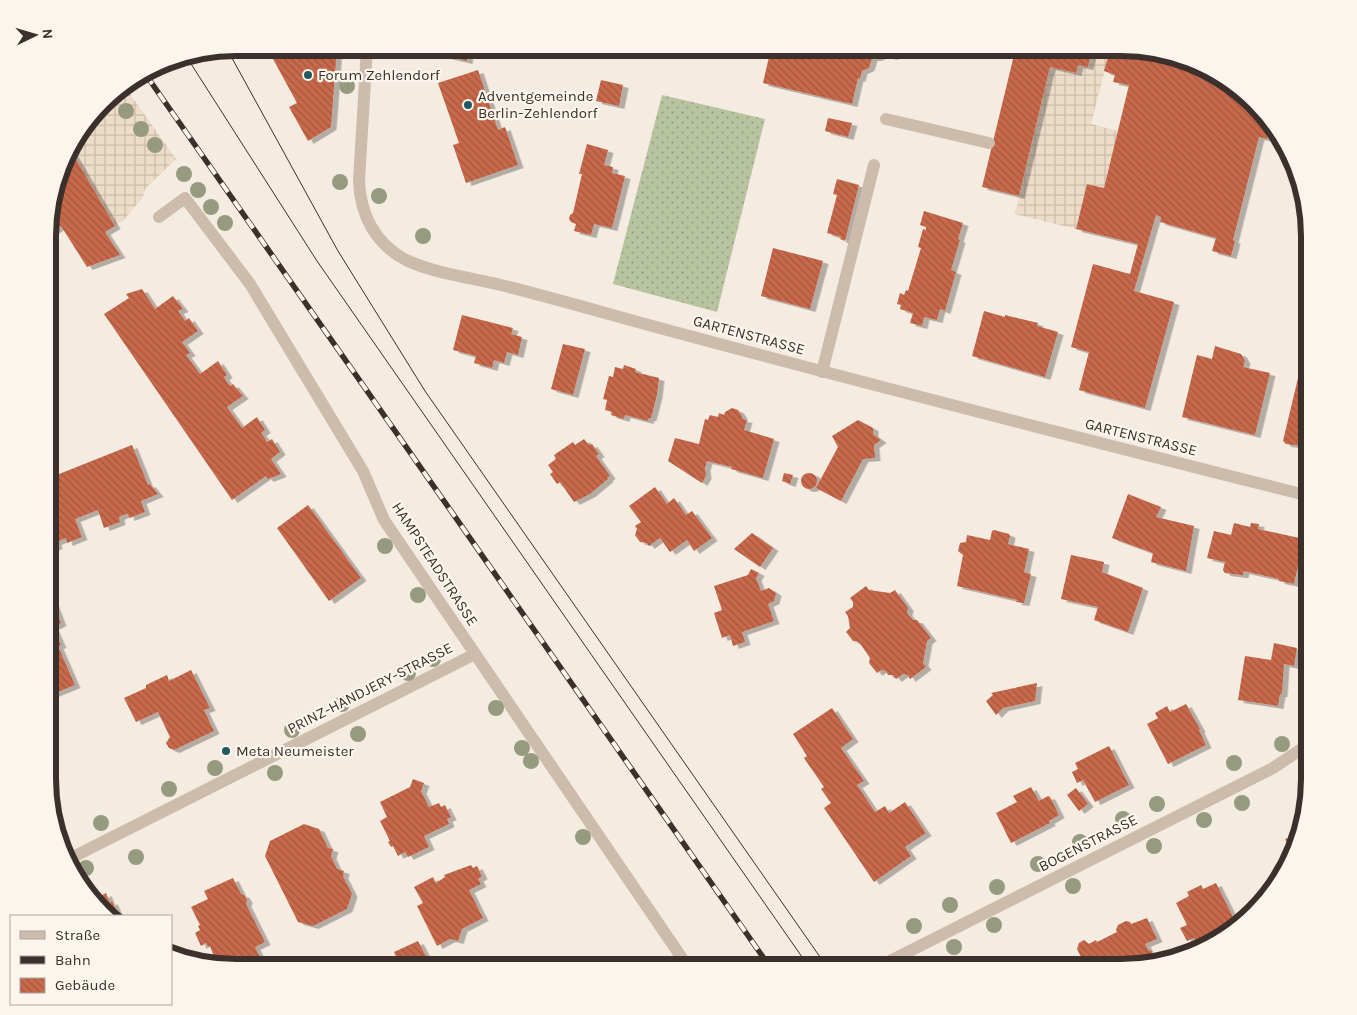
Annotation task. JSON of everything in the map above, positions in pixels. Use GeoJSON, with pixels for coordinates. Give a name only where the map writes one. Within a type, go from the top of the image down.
{"type":"FeatureCollection","features":[{"type":"Feature","properties":{"kind":"street","name":"GARTENSTRASSE"},"geometry":{"type":"LineString","coordinates":[[366,56],[359,196],[373,233],[387,247],[405,260],[425,267],[502,285],[822,372],[1301,494]]}},
{"type":"Feature","properties":{"kind":"street"},"geometry":{"type":"LineString","coordinates":[[886,119],[989,143]]}},
{"type":"Feature","properties":{"kind":"street"},"geometry":{"type":"LineString","coordinates":[[822,372],[874,165]]}},
{"type":"Feature","properties":{"kind":"street","name":"HAMPSTEADSTRASSE"},"geometry":{"type":"LineString","coordinates":[[158,217],[185,198],[250,284],[363,471],[384,520],[683,959]]}},
{"type":"Feature","properties":{"kind":"street","name":"PRINZ-HANDJERY-STRASSE"},"geometry":{"type":"LineString","coordinates":[[74,856],[474,654]]}},
{"type":"Feature","properties":{"kind":"street","name":"BOGENSTRASSE"},"geometry":{"type":"LineString","coordinates":[[894,959],[1273,768],[1301,749]]}},
{"type":"Feature","properties":{"kind":"green space"},"geometry":{"type":"Polygon","coordinates":[[[662,95],[765,119],[717,312],[613,284],[662,95]]]}},
{"type":"Feature","properties":{"kind":"shaded area"},"geometry":{"type":"Polygon","coordinates":[[[1090,56],[1108,57],[1091,124],[1118,131],[1104,188],[1087,184],[1076,229],[1015,214],[1050,67],[1076,73],[1078,65],[1088,67],[1090,56]]]}},
{"type":"Feature","properties":{"kind":"shaded area"},"geometry":{"type":"Polygon","coordinates":[[[129,93],[176,159],[145,189],[143,197],[123,221],[115,225],[75,157],[80,146],[101,118],[129,93]]]}},
{"type":"Feature","properties":{"kind":"building","name":"Forum Zehlendorf"},"geometry":{"type":"Polygon","coordinates":[[[271,56],[336,56],[331,127],[308,141],[289,107],[297,103],[271,56]]]}},
{"type":"Feature","properties":{"kind":"building"},"geometry":{"type":"Polygon","coordinates":[[[445,56],[468,56],[467,61],[445,56]]]}},
{"type":"Feature","properties":{"kind":"building"},"geometry":{"type":"Polygon","coordinates":[[[769,56],[879,56],[872,58],[869,68],[862,71],[860,79],[858,78],[852,104],[763,83],[769,56]]]}},
{"type":"Feature","properties":{"kind":"building"},"geometry":{"type":"Polygon","coordinates":[[[1014,56],[1090,56],[1088,67],[1078,65],[1076,73],[1050,67],[1019,196],[982,187],[1014,56]]]}},
{"type":"Feature","properties":{"kind":"building"},"geometry":{"type":"Polygon","coordinates":[[[1104,56],[1144,58],[1167,62],[1200,75],[1221,87],[1239,101],[1268,134],[1267,139],[1259,137],[1233,240],[1235,241],[1231,256],[1212,251],[1216,238],[1160,222],[1161,217],[1156,215],[1134,291],[1174,302],[1145,408],[1079,390],[1089,352],[1071,347],[1093,264],[1130,274],[1138,244],[1076,229],[1087,184],[1104,188],[1129,85],[1113,82],[1115,75],[1104,71],[1108,57],[1104,56]]]}},
{"type":"Feature","properties":{"kind":"building","name":"Adventgemeinde Berlin-Zehlendorf"},"geometry":{"type":"Polygon","coordinates":[[[478,70],[498,130],[505,127],[518,165],[466,183],[453,145],[459,143],[438,83],[478,70]]]}},
{"type":"Feature","properties":{"kind":"building"},"geometry":{"type":"Polygon","coordinates":[[[601,80],[623,85],[619,106],[596,101],[601,80]]]}},
{"type":"Feature","properties":{"kind":"building"},"geometry":{"type":"Polygon","coordinates":[[[828,118],[852,123],[848,137],[825,131],[828,118]]]}},
{"type":"Feature","properties":{"kind":"building"},"geometry":{"type":"Polygon","coordinates":[[[587,144],[608,150],[604,165],[613,167],[612,173],[625,176],[612,228],[594,224],[591,235],[574,231],[576,224],[569,219],[573,213],[582,174],[579,174],[587,144]]]}},
{"type":"Feature","properties":{"kind":"building"},"geometry":{"type":"Polygon","coordinates":[[[75,157],[115,226],[105,232],[120,255],[87,267],[61,226],[57,229],[62,190],[75,157]]]}},
{"type":"Feature","properties":{"kind":"building"},"geometry":{"type":"Polygon","coordinates":[[[837,179],[859,185],[845,241],[840,239],[841,237],[827,233],[837,195],[833,194],[837,179]]]}},
{"type":"Feature","properties":{"kind":"building"},"geometry":{"type":"Polygon","coordinates":[[[924,211],[963,223],[951,270],[956,272],[945,311],[940,309],[937,320],[924,317],[922,326],[910,323],[913,313],[900,309],[901,305],[897,304],[900,293],[904,295],[906,290],[908,291],[921,248],[918,247],[923,229],[926,230],[926,227],[920,225],[924,211]]]}},
{"type":"Feature","properties":{"kind":"building"},"geometry":{"type":"Polygon","coordinates":[[[773,248],[823,261],[810,309],[761,296],[773,248]]]}},
{"type":"Feature","properties":{"kind":"building"},"geometry":{"type":"Polygon","coordinates":[[[142,289],[155,309],[173,296],[183,309],[178,311],[185,321],[189,318],[198,331],[182,342],[190,353],[186,355],[200,374],[218,361],[227,375],[224,377],[227,382],[230,386],[233,384],[243,396],[227,407],[242,428],[257,417],[265,430],[261,433],[267,442],[272,439],[280,452],[271,459],[281,474],[268,479],[266,476],[232,500],[104,314],[129,298],[126,294],[142,289]]]}},
{"type":"Feature","properties":{"kind":"building"},"geometry":{"type":"Polygon","coordinates":[[[984,311],[1038,323],[1037,326],[1058,332],[1045,377],[972,356],[984,311]]]}},
{"type":"Feature","properties":{"kind":"building"},"geometry":{"type":"Polygon","coordinates":[[[462,315],[513,328],[511,334],[522,337],[518,355],[507,352],[504,363],[494,360],[492,368],[474,363],[476,356],[453,350],[462,315]]]}},
{"type":"Feature","properties":{"kind":"building"},"geometry":{"type":"Polygon","coordinates":[[[563,344],[585,349],[573,395],[551,389],[563,344]]]}},
{"type":"Feature","properties":{"kind":"building"},"geometry":{"type":"Polygon","coordinates":[[[1215,346],[1241,354],[1245,361],[1243,367],[1270,373],[1255,435],[1182,417],[1197,355],[1212,359],[1215,346]]]}},
{"type":"Feature","properties":{"kind":"building"},"geometry":{"type":"Polygon","coordinates":[[[624,365],[636,369],[635,372],[659,378],[657,395],[651,418],[648,421],[625,415],[624,419],[611,415],[612,412],[605,410],[607,400],[603,399],[609,376],[613,377],[615,367],[623,369],[624,365]]]}},
{"type":"Feature","properties":{"kind":"building"},"geometry":{"type":"Polygon","coordinates":[[[1301,376],[1301,446],[1286,444],[1283,441],[1298,378],[1300,379],[1301,376]]]}},
{"type":"Feature","properties":{"kind":"building"},"geometry":{"type":"Polygon","coordinates":[[[732,408],[738,410],[742,419],[747,420],[744,430],[774,439],[763,478],[731,469],[732,467],[707,461],[705,468],[706,476],[702,483],[668,461],[675,438],[699,444],[705,419],[708,420],[710,415],[718,417],[719,413],[724,415],[725,412],[732,408]]]}},
{"type":"Feature","properties":{"kind":"building"},"geometry":{"type":"Polygon","coordinates":[[[858,420],[873,428],[873,434],[881,440],[874,445],[875,458],[863,459],[841,501],[816,488],[838,447],[832,436],[858,420]]]}},
{"type":"Feature","properties":{"kind":"building"},"geometry":{"type":"Polygon","coordinates":[[[584,439],[589,445],[592,444],[599,454],[596,456],[610,476],[590,494],[574,502],[560,482],[557,484],[550,474],[553,472],[548,465],[556,459],[554,455],[573,442],[575,445],[584,439]]]}},
{"type":"Feature","properties":{"kind":"building"},"geometry":{"type":"Polygon","coordinates":[[[132,445],[148,485],[150,484],[158,494],[141,501],[145,512],[129,518],[128,514],[123,515],[119,517],[120,522],[104,528],[98,510],[75,519],[82,537],[67,543],[66,538],[56,542],[56,475],[132,445]]]}},
{"type":"Feature","properties":{"kind":"building"},"geometry":{"type":"Polygon","coordinates":[[[784,473],[793,475],[790,484],[782,481],[784,473]]]}},
{"type":"Feature","properties":{"kind":"building"},"geometry":{"type":"Polygon","coordinates":[[[809,473],[817,481],[809,489],[801,481],[809,473]]]}},
{"type":"Feature","properties":{"kind":"building"},"geometry":{"type":"Polygon","coordinates":[[[655,487],[667,504],[674,498],[686,515],[692,511],[712,538],[694,551],[687,540],[670,552],[660,538],[649,546],[647,543],[640,542],[635,535],[637,529],[635,526],[641,522],[629,506],[655,487]]]}},
{"type":"Feature","properties":{"kind":"building"},"geometry":{"type":"Polygon","coordinates":[[[1128,494],[1161,507],[1156,517],[1194,526],[1186,571],[1151,562],[1153,553],[1112,538],[1128,494]]]}},
{"type":"Feature","properties":{"kind":"building"},"geometry":{"type":"Polygon","coordinates":[[[308,505],[361,578],[329,601],[277,528],[308,505]]]}},
{"type":"Feature","properties":{"kind":"building"},"geometry":{"type":"Polygon","coordinates":[[[1234,523],[1250,527],[1251,523],[1259,524],[1258,529],[1301,538],[1301,567],[1298,566],[1294,584],[1244,571],[1243,575],[1225,573],[1223,570],[1225,562],[1207,558],[1214,531],[1231,535],[1234,523]]]}},
{"type":"Feature","properties":{"kind":"building"},"geometry":{"type":"Polygon","coordinates":[[[994,530],[1009,534],[1008,544],[1029,549],[1024,572],[1031,574],[1024,603],[957,586],[963,555],[958,551],[960,543],[966,542],[967,535],[990,540],[994,530]]]}},
{"type":"Feature","properties":{"kind":"building"},"geometry":{"type":"Polygon","coordinates":[[[752,533],[773,548],[760,567],[734,549],[752,533]]]}},
{"type":"Feature","properties":{"kind":"building"},"geometry":{"type":"Polygon","coordinates":[[[1071,555],[1104,562],[1102,572],[1143,588],[1128,632],[1094,620],[1098,607],[1061,599],[1071,555]]]}},
{"type":"Feature","properties":{"kind":"building"},"geometry":{"type":"Polygon","coordinates":[[[751,569],[759,573],[756,578],[761,591],[769,588],[776,593],[774,601],[768,604],[774,621],[742,632],[745,642],[733,646],[730,635],[722,638],[714,613],[722,610],[714,586],[748,575],[751,569]]]}},
{"type":"Feature","properties":{"kind":"building"},"geometry":{"type":"Polygon","coordinates":[[[866,586],[869,590],[890,593],[895,590],[908,608],[907,613],[913,620],[917,620],[931,638],[927,641],[923,663],[926,667],[910,679],[908,675],[903,674],[896,679],[893,675],[888,675],[886,671],[881,670],[877,673],[869,663],[870,658],[859,642],[853,641],[846,632],[850,628],[848,616],[845,612],[853,607],[853,602],[850,598],[866,586]]]}},
{"type":"Feature","properties":{"kind":"building"},"geometry":{"type":"Polygon","coordinates":[[[56,610],[61,623],[56,626],[56,610]]]}},
{"type":"Feature","properties":{"kind":"building"},"geometry":{"type":"Polygon","coordinates":[[[56,634],[61,645],[58,646],[75,685],[56,693],[56,634]]]}},
{"type":"Feature","properties":{"kind":"building"},"geometry":{"type":"Polygon","coordinates":[[[1274,643],[1297,648],[1294,666],[1284,664],[1282,694],[1280,694],[1278,706],[1238,700],[1245,656],[1271,660],[1274,643]]]}},
{"type":"Feature","properties":{"kind":"building"},"geometry":{"type":"Polygon","coordinates":[[[191,670],[210,708],[204,710],[214,731],[174,750],[169,748],[166,743],[170,737],[158,712],[136,722],[124,698],[146,688],[146,685],[167,675],[169,681],[191,670]]]}},
{"type":"Feature","properties":{"kind":"building"},"geometry":{"type":"Polygon","coordinates":[[[1037,683],[1035,701],[1003,708],[996,715],[986,701],[993,695],[991,693],[1037,683]]]}},
{"type":"Feature","properties":{"kind":"building"},"geometry":{"type":"Polygon","coordinates":[[[1186,704],[1200,729],[1206,745],[1168,764],[1147,724],[1158,718],[1155,713],[1167,706],[1170,712],[1186,704]]]}},
{"type":"Feature","properties":{"kind":"building"},"geometry":{"type":"Polygon","coordinates":[[[832,708],[853,739],[841,748],[864,781],[857,785],[875,812],[885,806],[889,813],[905,802],[926,833],[905,847],[911,856],[874,882],[824,808],[831,803],[821,789],[824,787],[804,758],[807,756],[793,734],[832,708]]]}},
{"type":"Feature","properties":{"kind":"building"},"geometry":{"type":"Polygon","coordinates":[[[1109,746],[1129,785],[1095,802],[1083,780],[1077,783],[1072,772],[1078,769],[1075,763],[1109,746]]]}},
{"type":"Feature","properties":{"kind":"building"},"geometry":{"type":"Polygon","coordinates":[[[413,779],[424,783],[421,791],[429,807],[439,803],[441,807],[445,805],[451,817],[447,819],[449,824],[424,836],[429,847],[408,857],[405,852],[398,856],[393,846],[391,847],[388,842],[390,841],[380,821],[387,817],[380,802],[410,787],[413,779]]]}},
{"type":"Feature","properties":{"kind":"building"},"geometry":{"type":"Polygon","coordinates":[[[1031,787],[1039,801],[1048,796],[1050,797],[1059,815],[1049,821],[1050,823],[1011,843],[996,813],[1017,802],[1013,796],[1031,787]]]}},
{"type":"Feature","properties":{"kind":"building"},"geometry":{"type":"Polygon","coordinates":[[[1076,788],[1088,804],[1079,811],[1067,795],[1076,788]]]}},
{"type":"Feature","properties":{"kind":"building"},"geometry":{"type":"Polygon","coordinates":[[[304,824],[319,829],[328,848],[333,849],[331,856],[337,869],[344,871],[343,876],[352,894],[347,909],[313,926],[298,922],[265,856],[270,841],[304,824]]]}},
{"type":"Feature","properties":{"kind":"building"},"geometry":{"type":"Polygon","coordinates":[[[1293,831],[1288,845],[1285,839],[1288,838],[1290,832],[1293,831]]]}},
{"type":"Feature","properties":{"kind":"building"},"geometry":{"type":"Polygon","coordinates":[[[471,865],[473,868],[477,866],[482,876],[478,879],[481,884],[469,890],[483,918],[462,929],[458,941],[450,939],[437,946],[417,906],[423,903],[414,887],[433,877],[436,883],[445,877],[444,875],[471,865]]]}},
{"type":"Feature","properties":{"kind":"building"},"geometry":{"type":"Polygon","coordinates":[[[233,878],[241,894],[247,900],[246,904],[265,942],[255,947],[260,957],[256,959],[214,957],[210,946],[208,947],[206,943],[201,946],[195,933],[200,930],[198,926],[200,925],[191,907],[208,899],[204,891],[233,878]]]}},
{"type":"Feature","properties":{"kind":"building"},"geometry":{"type":"Polygon","coordinates":[[[1216,883],[1234,918],[1200,940],[1196,942],[1194,938],[1187,941],[1180,928],[1187,925],[1176,903],[1189,896],[1187,892],[1201,885],[1203,889],[1216,883]]]}},
{"type":"Feature","properties":{"kind":"building"},"geometry":{"type":"Polygon","coordinates":[[[106,893],[110,903],[112,901],[118,914],[109,906],[100,896],[106,893]]]}},
{"type":"Feature","properties":{"kind":"building"},"geometry":{"type":"Polygon","coordinates":[[[1147,918],[1157,939],[1145,944],[1153,955],[1120,959],[1082,959],[1077,949],[1079,943],[1084,940],[1089,944],[1096,940],[1097,942],[1117,932],[1118,925],[1126,921],[1131,924],[1147,918]]]}},
{"type":"Feature","properties":{"kind":"building"},"geometry":{"type":"Polygon","coordinates":[[[418,941],[427,959],[397,959],[394,952],[418,941]]]}},
{"type":"Feature","properties":{"kind":"tram line"},"geometry":{"type":"LineString","coordinates":[[231,56],[338,251],[425,391],[821,959]]}},
{"type":"Feature","properties":{"kind":"tram line"},"geometry":{"type":"LineString","coordinates":[[190,62],[317,261],[803,959]]}},
{"type":"Feature","properties":{"kind":"railway"},"geometry":{"type":"LineString","coordinates":[[149,79],[764,959]]}},
{"type":"Feature","properties":{"kind":"place","name":"Forum Zehlendorf"},"geometry":{"type":"Point","coordinates":[308,75]}},
{"type":"Feature","properties":{"kind":"place","name":"Adventgemeinde Berlin-Zehlendorf"},"geometry":{"type":"Point","coordinates":[468,105]}},
{"type":"Feature","properties":{"kind":"place","name":"Meta Neumeister"},"geometry":{"type":"Point","coordinates":[226,751]}}]}
